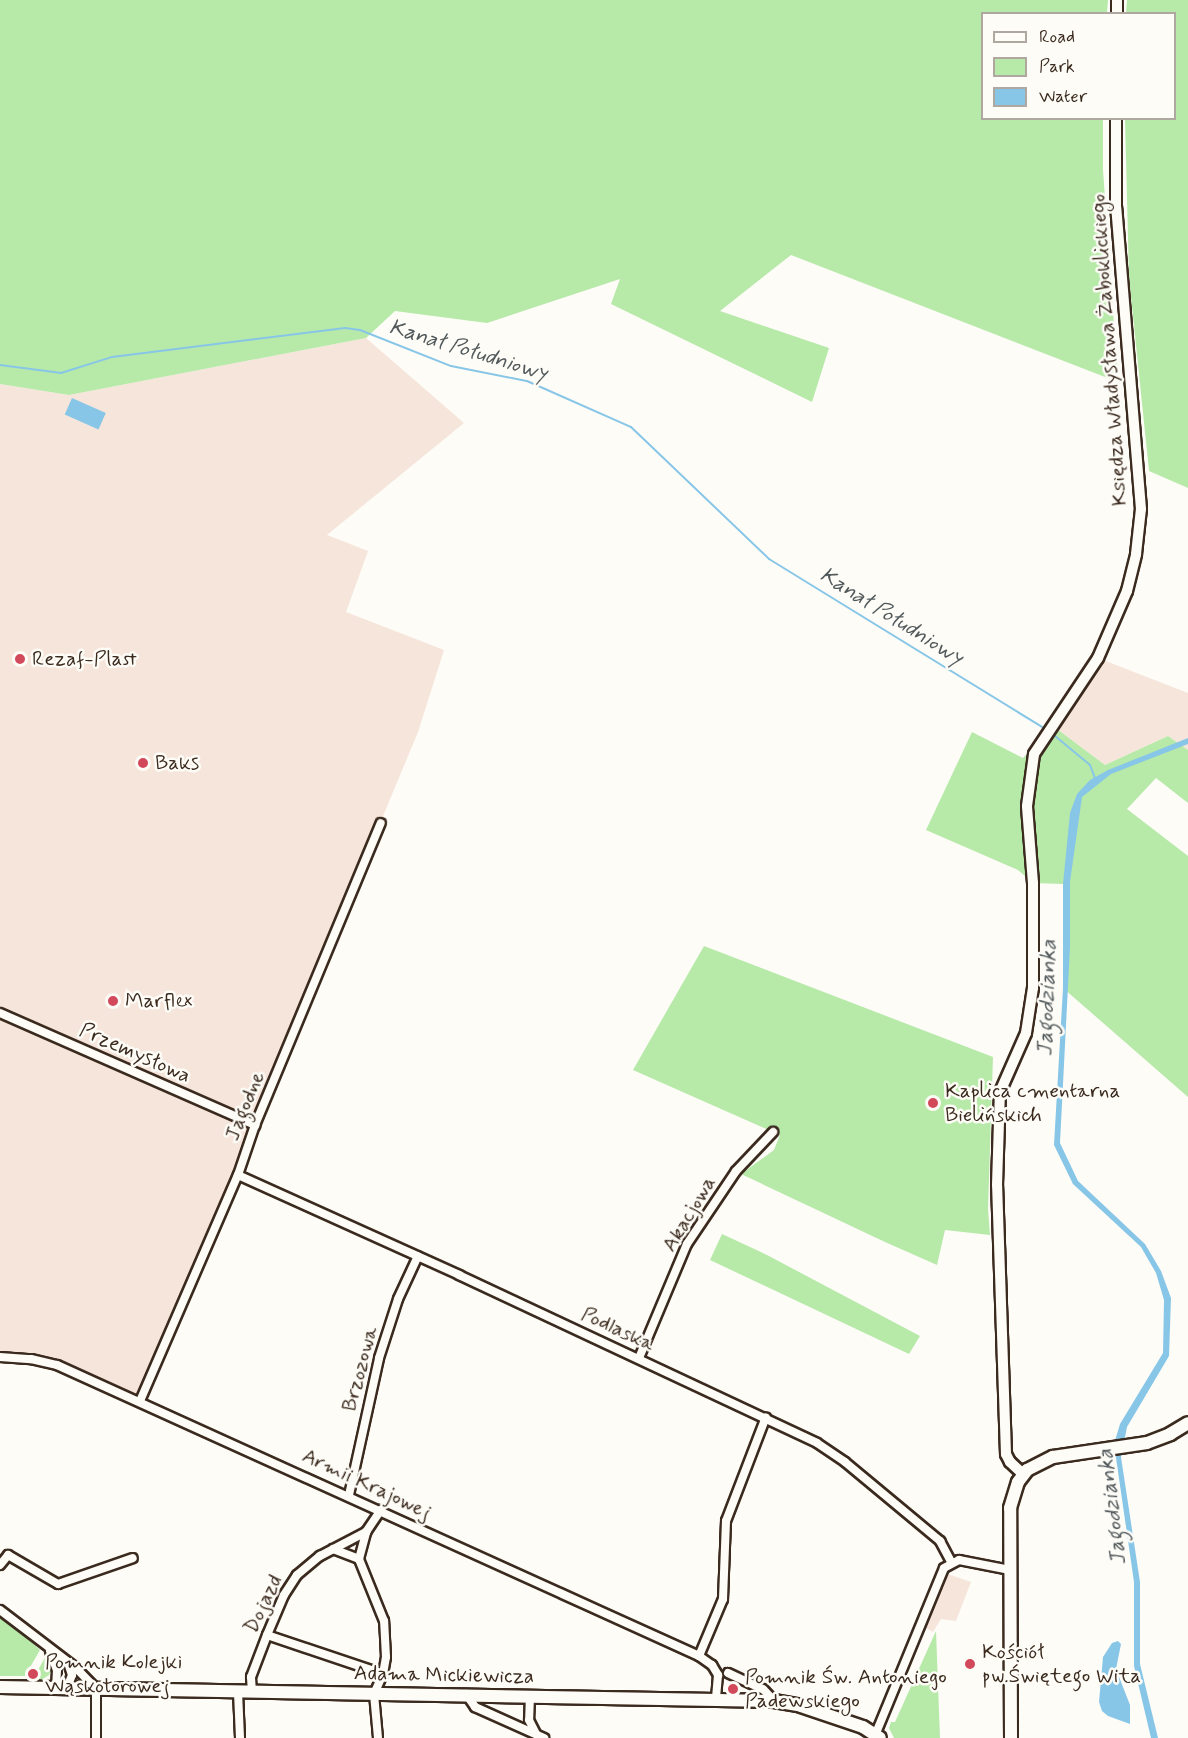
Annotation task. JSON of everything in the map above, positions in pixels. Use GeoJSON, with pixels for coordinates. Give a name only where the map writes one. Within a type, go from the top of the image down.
{"type":"FeatureCollection","features":[{"type":"Feature","properties":{"kind":"main road"},"geometry":{"type":"LineString","coordinates":[[1011,1738],[1010,1508],[1014,1489],[1023,1474],[1041,1461],[1053,1457],[1134,1446],[1164,1437],[1188,1423]]}},
{"type":"Feature","properties":{"kind":"main road","name":"Adama Mickiewicza"},"geometry":{"type":"LineString","coordinates":[[0,1687],[774,1701],[801,1706],[879,1737]]}},
{"type":"Feature","properties":{"kind":"street","name":"Księdza Władysława Żaboklickiego"},"geometry":{"type":"LineString","coordinates":[[1023,1474],[1006,1454],[998,1185],[1000,1092],[1026,1033],[1033,987],[1033,884],[1027,806],[1034,754],[1098,658],[1119,610],[1137,554],[1141,510],[1116,208],[1116,120]]}},
{"type":"Feature","properties":{"kind":"street","name":"Jagodne"},"geometry":{"type":"LineString","coordinates":[[140,1401],[238,1175],[255,1125],[381,823]]}},
{"type":"Feature","properties":{"kind":"street","name":"Przemysłowa"},"geometry":{"type":"LineString","coordinates":[[0,1013],[255,1125]]}},
{"type":"Feature","properties":{"kind":"street","name":"Akacjowa"},"geometry":{"type":"LineString","coordinates":[[639,1358],[687,1244],[736,1171],[773,1132]]}},
{"type":"Feature","properties":{"kind":"street","name":"Podlaska"},"geometry":{"type":"LineString","coordinates":[[238,1175],[639,1358],[817,1443],[845,1462],[940,1541],[951,1562]]}},
{"type":"Feature","properties":{"kind":"street","name":"Brzozowa"},"geometry":{"type":"LineString","coordinates":[[350,1495],[379,1358],[398,1299],[418,1256]]}},
{"type":"Feature","properties":{"kind":"street","name":"Armii Krajowej"},"geometry":{"type":"LineString","coordinates":[[0,1357],[31,1359],[57,1365],[350,1495],[699,1656],[712,1665],[718,1675],[716,1700]]}},
{"type":"Feature","properties":{"kind":"street"},"geometry":{"type":"LineString","coordinates":[[699,1656],[723,1599],[726,1521],[766,1417]]}},
{"type":"Feature","properties":{"kind":"street","name":"Dojazd"},"geometry":{"type":"LineString","coordinates":[[359,1559],[366,1532],[381,1510]]}},
{"type":"Feature","properties":{"kind":"street","name":"Dojazd"},"geometry":{"type":"LineString","coordinates":[[252,1692],[251,1677],[267,1635],[284,1595],[297,1575],[333,1549],[366,1532]]}},
{"type":"Feature","properties":{"kind":"street"},"geometry":{"type":"LineString","coordinates":[[333,1549],[359,1559],[384,1621],[386,1657],[383,1674],[374,1694],[378,1738]]}},
{"type":"Feature","properties":{"kind":"street"},"geometry":{"type":"LineString","coordinates":[[0,1565],[8,1555],[58,1584],[133,1558]]}},
{"type":"Feature","properties":{"kind":"street"},"geometry":{"type":"LineString","coordinates":[[879,1737],[942,1572],[951,1562],[964,1561],[1010,1570]]}},
{"type":"Feature","properties":{"kind":"street"},"geometry":{"type":"LineString","coordinates":[[0,1610],[68,1662],[96,1689],[96,1738]]}},
{"type":"Feature","properties":{"kind":"street"},"geometry":{"type":"LineString","coordinates":[[267,1635],[383,1674]]}},
{"type":"Feature","properties":{"kind":"street"},"geometry":{"type":"LineString","coordinates":[[49,1648],[62,1688]]}},
{"type":"Feature","properties":{"kind":"street"},"geometry":{"type":"LineString","coordinates":[[62,1688],[72,1675],[68,1662]]}},
{"type":"Feature","properties":{"kind":"street"},"geometry":{"type":"LineString","coordinates":[[728,1673],[763,1689],[774,1701]]}},
{"type":"Feature","properties":{"kind":"street"},"geometry":{"type":"LineString","coordinates":[[238,1692],[240,1738]]}},
{"type":"Feature","properties":{"kind":"street"},"geometry":{"type":"LineString","coordinates":[[466,1694],[475,1707],[540,1736]]}},
{"type":"Feature","properties":{"kind":"street"},"geometry":{"type":"LineString","coordinates":[[530,1695],[529,1720],[540,1736]]}},
{"type":"Feature","properties":{"kind":"shaded area"},"geometry":{"type":"Polygon","coordinates":[[[366,338],[464,423],[327,535],[368,551],[346,612],[444,650],[418,732],[140,1401],[57,1365],[0,1357],[0,384],[69,395],[366,338]]]}},
{"type":"Feature","properties":{"kind":"shaded area"},"geometry":{"type":"Polygon","coordinates":[[[1098,658],[1188,693],[1188,750],[1168,736],[1105,765],[1053,726],[1098,658]]]}},
{"type":"Feature","properties":{"kind":"shaded area"},"geometry":{"type":"Polygon","coordinates":[[[942,1572],[971,1582],[956,1621],[941,1619],[933,1632],[919,1624],[942,1572]]]}},
{"type":"Feature","properties":{"kind":"green space"},"geometry":{"type":"Polygon","coordinates":[[[0,0],[1108,0],[1107,12],[981,12],[981,120],[1103,120],[1103,170],[1118,382],[791,255],[720,311],[829,348],[812,402],[611,304],[620,279],[487,323],[395,311],[366,338],[69,395],[0,384],[0,0]]]}},
{"type":"Feature","properties":{"kind":"green space"},"geometry":{"type":"Polygon","coordinates":[[[1127,0],[1188,0],[1188,488],[1149,471],[1129,277],[1125,120],[1176,120],[1176,12],[1126,12],[1127,0]]]}},
{"type":"Feature","properties":{"kind":"green space"},"geometry":{"type":"Polygon","coordinates":[[[1053,726],[1105,765],[1168,736],[1188,750],[1188,803],[1156,778],[1127,809],[1188,856],[1188,1097],[1063,988],[1063,884],[1033,883],[1018,870],[926,830],[972,732],[1023,758],[1053,726]]]}},
{"type":"Feature","properties":{"kind":"green space"},"geometry":{"type":"Polygon","coordinates":[[[704,946],[993,1057],[988,1209],[990,1235],[945,1230],[937,1265],[885,1242],[741,1174],[774,1150],[780,1135],[633,1070],[704,946]]]}},
{"type":"Feature","properties":{"kind":"green space"},"geometry":{"type":"Polygon","coordinates":[[[722,1234],[767,1255],[920,1336],[909,1354],[710,1260],[722,1234]]]}},
{"type":"Feature","properties":{"kind":"green space"},"geometry":{"type":"Polygon","coordinates":[[[0,1613],[40,1650],[25,1676],[0,1676],[0,1613]]]}},
{"type":"Feature","properties":{"kind":"green space"},"geometry":{"type":"Polygon","coordinates":[[[936,1631],[940,1738],[894,1738],[889,1728],[891,1722],[895,1722],[936,1631]]]}},
{"type":"Feature","properties":{"kind":"green space"},"geometry":{"type":"Polygon","coordinates":[[[47,1654],[53,1665],[49,1675],[38,1682],[30,1681],[39,1676],[38,1670],[47,1654]]]}},
{"type":"Feature","properties":{"kind":"water"},"geometry":{"type":"Polygon","coordinates":[[[72,398],[106,413],[98,429],[65,414],[72,398]]]}},
{"type":"Feature","properties":{"kind":"water"},"geometry":{"type":"Polygon","coordinates":[[[1188,738],[1188,744],[1111,774],[1082,797],[1070,882],[1070,947],[1060,1143],[1078,1181],[1145,1244],[1161,1271],[1171,1298],[1169,1356],[1127,1427],[1121,1457],[1140,1582],[1140,1664],[1158,1738],[1151,1738],[1134,1666],[1134,1582],[1114,1444],[1120,1424],[1163,1353],[1164,1300],[1156,1273],[1141,1247],[1073,1184],[1054,1145],[1063,988],[1063,884],[1070,813],[1077,794],[1090,780],[1108,770],[1188,738]]]}},
{"type":"Feature","properties":{"kind":"water"},"geometry":{"type":"Polygon","coordinates":[[[1118,1641],[1121,1644],[1116,1669],[1130,1705],[1130,1724],[1108,1716],[1102,1711],[1099,1702],[1103,1657],[1112,1643],[1118,1641]]]}},
{"type":"Feature","properties":{"kind":"waterway","name":"Kanał Południowy"},"geometry":{"type":"LineString","coordinates":[[0,365],[61,373],[112,357],[345,328],[360,330],[451,366],[527,381],[631,427],[769,559],[1042,727]]}},
{"type":"Feature","properties":{"kind":"waterway","name":"Kanał Południowy"},"geometry":{"type":"LineString","coordinates":[[1055,736],[1090,765],[1095,778]]}},
{"type":"Feature","properties":{"kind":"place","name":"Rezaf-Plast"},"geometry":{"type":"Point","coordinates":[20,659]}},
{"type":"Feature","properties":{"kind":"place","name":"Baks"},"geometry":{"type":"Point","coordinates":[143,763]}},
{"type":"Feature","properties":{"kind":"place","name":"Marflex"},"geometry":{"type":"Point","coordinates":[113,1001]}},
{"type":"Feature","properties":{"kind":"place","name":"Kaplica cmentarna Bielińskich"},"geometry":{"type":"Point","coordinates":[933,1103]}},
{"type":"Feature","properties":{"kind":"place","name":"Kościół pw.Świętego Wita"},"geometry":{"type":"Point","coordinates":[970,1664]}},
{"type":"Feature","properties":{"kind":"place","name":"Pomnik Kolejki Wąskotorowej"},"geometry":{"type":"Point","coordinates":[33,1674]}},
{"type":"Feature","properties":{"kind":"place","name":"Pomnik Św. Antoniego Padewskiego"},"geometry":{"type":"Point","coordinates":[733,1689]}},
{"type":"Feature","properties":{"kind":"water label","name":"Jagodzianka"},"geometry":{"type":"Point","coordinates":[1048,998]}},
{"type":"Feature","properties":{"kind":"water label","name":"Jagodzianka"},"geometry":{"type":"Point","coordinates":[1113,1507]}}]}
